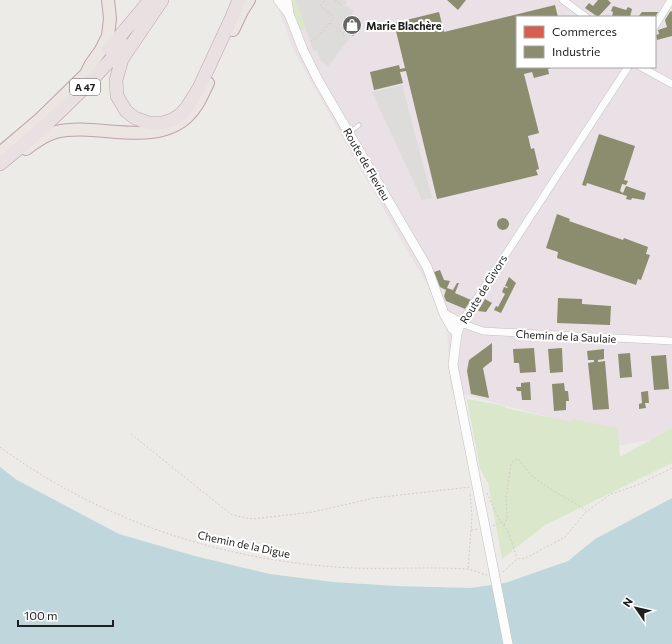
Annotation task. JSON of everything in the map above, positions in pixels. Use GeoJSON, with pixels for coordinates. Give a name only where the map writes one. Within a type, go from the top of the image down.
{"type":"FeatureCollection","features":[{"type":"Feature","properties":{"kind":"highway"},"geometry":{"type":"LineString","coordinates":[[86,74],[108,36],[110,18],[108,0]]}},
{"type":"Feature","properties":{"kind":"highway","name":"A 47"},"geometry":{"type":"LineString","coordinates":[[0,153],[40,119],[86,74],[150,0]]}},
{"type":"Feature","properties":{"kind":"highway"},"geometry":{"type":"LineString","coordinates":[[161,0],[122,59],[116,80],[117,96],[126,111],[135,118],[149,123],[163,123],[172,120],[180,115],[187,107],[202,82],[231,19],[238,0]]}},
{"type":"Feature","properties":{"kind":"highway","name":"A 47"},"geometry":{"type":"LineString","coordinates":[[0,164],[39,131],[92,81],[161,0]]}},
{"type":"Feature","properties":{"kind":"highway"},"geometry":{"type":"LineString","coordinates":[[0,169],[35,142],[55,132],[77,130],[156,132],[181,122],[190,114],[199,101],[242,11],[249,0]]}},
{"type":"Feature","properties":{"kind":"street","name":"Route de Flevieu"},"geometry":{"type":"LineString","coordinates":[[278,0],[289,14]]}},
{"type":"Feature","properties":{"kind":"street","name":"Route de Flevieu"},"geometry":{"type":"LineString","coordinates":[[287,0],[289,14],[303,50],[318,80],[427,266],[444,314],[452,328],[457,332]]}},
{"type":"Feature","properties":{"kind":"street"},"geometry":{"type":"LineString","coordinates":[[563,0],[585,16]]}},
{"type":"Feature","properties":{"kind":"street"},"geometry":{"type":"LineString","coordinates":[[656,24],[671,0]]}},
{"type":"Feature","properties":{"kind":"street","name":"Route de Givors"},"geometry":{"type":"LineString","coordinates":[[508,644],[453,365],[457,332],[461,323],[627,68]]}},
{"type":"Feature","properties":{"kind":"street"},"geometry":{"type":"LineString","coordinates":[[643,68],[672,84]]}},
{"type":"Feature","properties":{"kind":"street"},"geometry":{"type":"LineString","coordinates":[[444,314],[461,323]]}},
{"type":"Feature","properties":{"kind":"street","name":"Chemin de la Saulaie"},"geometry":{"type":"LineString","coordinates":[[461,323],[483,331],[672,341]]}},
{"type":"Feature","properties":{"kind":"lane"},"geometry":{"type":"LineString","coordinates":[[349,132],[359,125]]}},
{"type":"Feature","properties":{"kind":"path"},"geometry":{"type":"LineString","coordinates":[[310,41],[319,36],[334,17],[320,6],[325,0]]}},
{"type":"Feature","properties":{"kind":"path"},"geometry":{"type":"LineString","coordinates":[[335,0],[342,5]]}},
{"type":"Feature","properties":{"kind":"path"},"geometry":{"type":"LineString","coordinates":[[329,23],[341,30],[345,34],[343,36]]}},
{"type":"Feature","properties":{"kind":"path"},"geometry":{"type":"LineString","coordinates":[[131,434],[232,515],[252,519],[313,512],[374,498],[470,486],[471,530],[468,569]]}},
{"type":"Feature","properties":{"kind":"path","name":"Chemin de la Digue"},"geometry":{"type":"LineString","coordinates":[[0,446],[30,468],[102,507],[170,535],[218,549],[260,558],[324,566],[468,569],[482,574]]}},
{"type":"Feature","properties":{"kind":"path"},"geometry":{"type":"LineString","coordinates":[[504,525],[507,518],[506,497],[511,464],[514,460],[518,459],[531,475],[546,487],[587,511]]}},
{"type":"Feature","properties":{"kind":"path"},"geometry":{"type":"LineString","coordinates":[[487,493],[495,512],[508,532],[517,559],[526,558],[565,536],[587,511],[611,494],[638,485],[672,468]]}},
{"type":"Feature","properties":{"kind":"path"},"geometry":{"type":"LineString","coordinates":[[492,526],[501,522]]}},
{"type":"Feature","properties":{"kind":"path"},"geometry":{"type":"LineString","coordinates":[[471,530],[480,529]]}},
{"type":"Feature","properties":{"kind":"shaded area"},"geometry":{"type":"Polygon","coordinates":[[[275,0],[672,0],[672,436],[616,446],[612,434],[451,391],[447,331],[432,293],[294,51],[275,0]]]}},
{"type":"Feature","properties":{"kind":"shaded area"},"geometry":{"type":"Polygon","coordinates":[[[296,0],[345,0],[347,2],[345,5],[354,11],[342,27],[352,35],[328,66],[321,61],[317,51],[313,50],[296,0]]]}},
{"type":"Feature","properties":{"kind":"shaded area"},"geometry":{"type":"Polygon","coordinates":[[[403,85],[432,198],[422,200],[372,92],[403,85]]]}},
{"type":"Feature","properties":{"kind":"green space"},"geometry":{"type":"Polygon","coordinates":[[[289,0],[296,0],[306,30],[300,29],[289,0]]]}},
{"type":"Feature","properties":{"kind":"green space"},"geometry":{"type":"Polygon","coordinates":[[[467,399],[505,406],[505,408],[572,422],[572,419],[618,428],[620,457],[672,428],[672,463],[545,525],[502,559],[488,483],[480,469],[467,399]]]}},
{"type":"Feature","properties":{"kind":"water"},"geometry":{"type":"Polygon","coordinates":[[[0,467],[17,480],[119,534],[195,556],[270,574],[333,582],[396,586],[471,588],[505,583],[568,561],[595,539],[672,498],[672,644],[0,644],[0,467]]]}},
{"type":"Feature","properties":{"kind":"building: Commerces","name":"Marie Blachère"},"geometry":{"type":"Polygon","coordinates":[[[351,15],[362,23],[353,36],[342,27],[351,15]]]}},
{"type":"Feature","properties":{"kind":"building: Industrie"},"geometry":{"type":"Polygon","coordinates":[[[447,0],[466,0],[458,10],[447,0]]]}},
{"type":"Feature","properties":{"kind":"building: Industrie"},"geometry":{"type":"Polygon","coordinates":[[[598,0],[608,0],[611,3],[599,16],[585,8],[589,3],[593,6],[598,0]]]}},
{"type":"Feature","properties":{"kind":"building: Industrie"},"geometry":{"type":"Polygon","coordinates":[[[555,5],[558,16],[516,16],[516,68],[551,68],[548,69],[549,74],[534,78],[532,72],[524,74],[539,133],[528,136],[531,149],[534,148],[539,169],[536,170],[538,175],[437,199],[406,71],[400,72],[403,83],[374,90],[370,72],[399,65],[400,69],[405,68],[394,23],[439,12],[444,32],[555,5]]]}},
{"type":"Feature","properties":{"kind":"building: Industrie"},"geometry":{"type":"Polygon","coordinates":[[[613,6],[626,10],[628,7],[632,9],[630,16],[612,16],[613,12],[611,11],[613,6]]]}},
{"type":"Feature","properties":{"kind":"building: Industrie"},"geometry":{"type":"Polygon","coordinates":[[[672,11],[672,36],[657,40],[656,35],[659,34],[658,30],[667,27],[665,20],[672,11]]]}},
{"type":"Feature","properties":{"kind":"building: Industrie"},"geometry":{"type":"Polygon","coordinates":[[[642,12],[658,12],[656,16],[639,16],[642,12]]]}},
{"type":"Feature","properties":{"kind":"building: Industrie"},"geometry":{"type":"Polygon","coordinates":[[[599,134],[635,146],[624,180],[628,181],[626,185],[622,184],[620,191],[623,193],[626,186],[646,193],[644,200],[632,198],[631,200],[626,199],[627,196],[587,183],[586,186],[582,185],[599,134]]]}},
{"type":"Feature","properties":{"kind":"building: Industrie"},"geometry":{"type":"Polygon","coordinates":[[[557,214],[570,219],[569,221],[648,247],[646,254],[650,255],[641,280],[638,279],[636,285],[557,258],[558,252],[546,248],[557,214]]]}},
{"type":"Feature","properties":{"kind":"building: Industrie"},"geometry":{"type":"Polygon","coordinates":[[[501,218],[505,218],[509,224],[505,230],[501,230],[497,226],[497,222],[501,218]]]}},
{"type":"Feature","properties":{"kind":"building: Industrie"},"geometry":{"type":"Polygon","coordinates":[[[440,270],[444,280],[450,281],[447,288],[453,290],[457,283],[459,283],[455,293],[471,300],[465,309],[446,301],[444,296],[446,290],[440,287],[434,272],[440,270]]]}},
{"type":"Feature","properties":{"kind":"building: Industrie"},"geometry":{"type":"Polygon","coordinates":[[[509,277],[516,283],[501,313],[494,310],[496,306],[498,307],[505,294],[502,292],[504,287],[508,287],[505,286],[509,277]]]}},
{"type":"Feature","properties":{"kind":"building: Industrie"},"geometry":{"type":"Polygon","coordinates":[[[558,298],[582,299],[582,304],[611,306],[610,325],[557,323],[558,298]]]}},
{"type":"Feature","properties":{"kind":"building: Industrie"},"geometry":{"type":"Polygon","coordinates":[[[485,299],[492,303],[486,312],[478,311],[485,299]]]}},
{"type":"Feature","properties":{"kind":"building: Industrie"},"geometry":{"type":"Polygon","coordinates":[[[492,343],[492,361],[483,368],[489,398],[471,394],[467,371],[469,360],[492,343]]]}},
{"type":"Feature","properties":{"kind":"building: Industrie"},"geometry":{"type":"Polygon","coordinates":[[[534,348],[536,372],[520,373],[519,363],[514,363],[513,349],[534,348]]]}},
{"type":"Feature","properties":{"kind":"building: Industrie"},"geometry":{"type":"Polygon","coordinates":[[[562,348],[563,372],[550,373],[548,349],[562,348]]]}},
{"type":"Feature","properties":{"kind":"building: Industrie"},"geometry":{"type":"Polygon","coordinates":[[[604,349],[604,359],[598,360],[598,362],[605,361],[609,409],[593,410],[588,363],[594,362],[594,360],[588,360],[587,351],[604,349]]]}},
{"type":"Feature","properties":{"kind":"building: Industrie"},"geometry":{"type":"Polygon","coordinates":[[[630,353],[632,377],[620,378],[618,354],[630,353]]]}},
{"type":"Feature","properties":{"kind":"building: Industrie"},"geometry":{"type":"Polygon","coordinates":[[[666,355],[669,389],[654,390],[651,356],[666,355]]]}},
{"type":"Feature","properties":{"kind":"building: Industrie"},"geometry":{"type":"Polygon","coordinates":[[[530,382],[531,400],[522,400],[521,391],[517,391],[516,387],[521,387],[521,383],[530,382]]]}},
{"type":"Feature","properties":{"kind":"building: Industrie"},"geometry":{"type":"Polygon","coordinates":[[[564,383],[565,391],[568,391],[569,401],[566,401],[566,410],[554,411],[552,384],[564,383]]]}},
{"type":"Feature","properties":{"kind":"building: Industrie"},"geometry":{"type":"Polygon","coordinates":[[[648,391],[649,403],[645,403],[646,408],[639,409],[639,404],[642,403],[641,392],[648,391]]]}},
{"type":"Feature","properties":{"kind":"place","name":"Marie Blachère"},"geometry":{"type":"Point","coordinates":[352,25]}}]}
